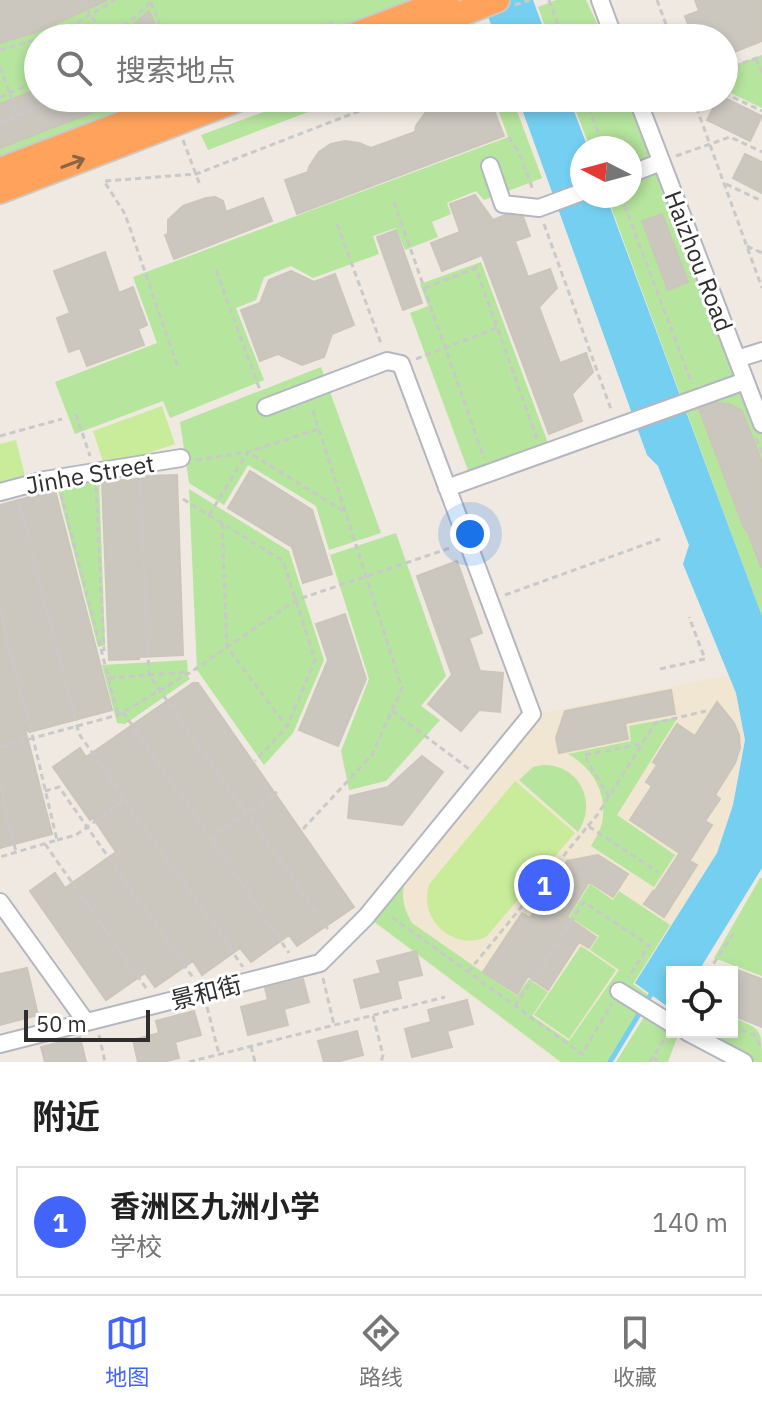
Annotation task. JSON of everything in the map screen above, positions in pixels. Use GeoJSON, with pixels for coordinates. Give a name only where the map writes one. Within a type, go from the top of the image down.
{"type":"FeatureCollection","features":[{"type":"Feature","properties":{"kind":"highway"},"geometry":{"type":"LineString","coordinates":[[384,24],[447,0]]}},
{"type":"Feature","properties":{"kind":"highway"},"geometry":{"type":"LineString","coordinates":[[433,24],[485,4]]}},
{"type":"Feature","properties":{"kind":"highway"},"geometry":{"type":"LineString","coordinates":[[0,170],[153,112]]}},
{"type":"Feature","properties":{"kind":"highway"},"geometry":{"type":"LineString","coordinates":[[0,191],[204,112]]}},
{"type":"Feature","properties":{"kind":"street"},"geometry":{"type":"LineString","coordinates":[[600,0],[609,24]]}},
{"type":"Feature","properties":{"kind":"street","name":"Haizhou Road"},"geometry":{"type":"LineString","coordinates":[[642,112],[762,424]]}},
{"type":"Feature","properties":{"kind":"street"},"geometry":{"type":"LineString","coordinates":[[642,169],[661,162]]}},
{"type":"Feature","properties":{"kind":"street"},"geometry":{"type":"LineString","coordinates":[[490,166],[503,204],[539,208],[570,196]]}},
{"type":"Feature","properties":{"kind":"street"},"geometry":{"type":"LineString","coordinates":[[737,359],[762,351]]}},
{"type":"Feature","properties":{"kind":"street"},"geometry":{"type":"LineString","coordinates":[[266,407],[394,363],[447,488],[532,714],[366,917],[320,963]]}},
{"type":"Feature","properties":{"kind":"street"},"geometry":{"type":"LineString","coordinates":[[447,488],[745,381]]}},
{"type":"Feature","properties":{"kind":"street","name":"Jinhe Street"},"geometry":{"type":"LineString","coordinates":[[7,490],[45,480],[188,459]]}},
{"type":"Feature","properties":{"kind":"street"},"geometry":{"type":"LineString","coordinates":[[0,902],[90,1021]]}},
{"type":"Feature","properties":{"kind":"street","name":"景和街"},"geometry":{"type":"LineString","coordinates":[[0,1044],[320,963]]}},
{"type":"Feature","properties":{"kind":"street"},"geometry":{"type":"LineString","coordinates":[[619,991],[666,1029]]}},
{"type":"Feature","properties":{"kind":"street"},"geometry":{"type":"LineString","coordinates":[[698,1038],[744,1062]]}},
{"type":"Feature","properties":{"kind":"path"},"geometry":{"type":"LineString","coordinates":[[81,0],[96,24]]}},
{"type":"Feature","properties":{"kind":"path"},"geometry":{"type":"LineString","coordinates":[[75,24],[115,0]]}},
{"type":"Feature","properties":{"kind":"path"},"geometry":{"type":"LineString","coordinates":[[549,0],[558,24]]}},
{"type":"Feature","properties":{"kind":"path"},"geometry":{"type":"LineString","coordinates":[[657,0],[666,24]]}},
{"type":"Feature","properties":{"kind":"path"},"geometry":{"type":"LineString","coordinates":[[125,24],[152,1],[160,24]]}},
{"type":"Feature","properties":{"kind":"path"},"geometry":{"type":"LineString","coordinates":[[0,50],[24,43]]}},
{"type":"Feature","properties":{"kind":"path"},"geometry":{"type":"LineString","coordinates":[[738,65],[762,56]]}},
{"type":"Feature","properties":{"kind":"path"},"geometry":{"type":"LineString","coordinates":[[756,58],[762,73]]}},
{"type":"Feature","properties":{"kind":"path"},"geometry":{"type":"LineString","coordinates":[[0,67],[18,116]]}},
{"type":"Feature","properties":{"kind":"path"},"geometry":{"type":"LineString","coordinates":[[0,97],[24,87]]}},
{"type":"Feature","properties":{"kind":"path"},"geometry":{"type":"LineString","coordinates":[[738,100],[762,111]]}},
{"type":"Feature","properties":{"kind":"path"},"geometry":{"type":"LineString","coordinates":[[0,123],[28,112]]}},
{"type":"Feature","properties":{"kind":"path"},"geometry":{"type":"LineString","coordinates":[[177,365],[125,214],[104,181],[196,174],[357,112]]}},
{"type":"Feature","properties":{"kind":"path"},"geometry":{"type":"LineString","coordinates":[[590,112],[599,136]]}},
{"type":"Feature","properties":{"kind":"path"},"geometry":{"type":"LineString","coordinates":[[698,112],[762,288]]}},
{"type":"Feature","properties":{"kind":"path"},"geometry":{"type":"LineString","coordinates":[[177,122],[200,185]]}},
{"type":"Feature","properties":{"kind":"path"},"geometry":{"type":"LineString","coordinates":[[509,137],[521,157],[621,426]]}},
{"type":"Feature","properties":{"kind":"path"},"geometry":{"type":"LineString","coordinates":[[661,162],[730,137],[762,152]]}},
{"type":"Feature","properties":{"kind":"path"},"geometry":{"type":"LineString","coordinates":[[724,184],[762,201]]}},
{"type":"Feature","properties":{"kind":"path"},"geometry":{"type":"LineString","coordinates":[[394,202],[489,473]]}},
{"type":"Feature","properties":{"kind":"path"},"geometry":{"type":"LineString","coordinates":[[625,208],[692,400]]}},
{"type":"Feature","properties":{"kind":"path"},"geometry":{"type":"LineString","coordinates":[[337,224],[394,363],[497,328]]}},
{"type":"Feature","properties":{"kind":"path"},"geometry":{"type":"LineString","coordinates":[[747,246],[762,253]]}},
{"type":"Feature","properties":{"kind":"path"},"geometry":{"type":"LineString","coordinates":[[424,288],[476,268],[542,454]]}},
{"type":"Feature","properties":{"kind":"path"},"geometry":{"type":"LineString","coordinates":[[216,270],[266,407]]}},
{"type":"Feature","properties":{"kind":"path"},"geometry":{"type":"LineString","coordinates":[[303,829],[372,755],[402,688],[306,391]]}},
{"type":"Feature","properties":{"kind":"path"},"geometry":{"type":"LineString","coordinates":[[76,414],[95,472],[104,659]]}},
{"type":"Feature","properties":{"kind":"path"},"geometry":{"type":"LineString","coordinates":[[0,436],[62,419]]}},
{"type":"Feature","properties":{"kind":"path"},"geometry":{"type":"LineString","coordinates":[[188,459],[248,452],[318,429]]}},
{"type":"Feature","properties":{"kind":"path"},"geometry":{"type":"LineString","coordinates":[[248,452],[345,512]]}},
{"type":"Feature","properties":{"kind":"path"},"geometry":{"type":"LineString","coordinates":[[209,515],[248,452]]}},
{"type":"Feature","properties":{"kind":"path"},"geometry":{"type":"LineString","coordinates":[[139,464],[149,675],[338,944]]}},
{"type":"Feature","properties":{"kind":"path"},"geometry":{"type":"LineString","coordinates":[[45,480],[59,485],[121,714],[299,968]]}},
{"type":"Feature","properties":{"kind":"path"},"geometry":{"type":"LineString","coordinates":[[7,490],[79,734],[252,980]]}},
{"type":"Feature","properties":{"kind":"path"},"geometry":{"type":"LineString","coordinates":[[183,499],[283,561],[315,660],[287,727],[255,761]]}},
{"type":"Feature","properties":{"kind":"path"},"geometry":{"type":"LineString","coordinates":[[222,523],[227,647],[287,727]]}},
{"type":"Feature","properties":{"kind":"path"},"geometry":{"type":"LineString","coordinates":[[489,600],[660,539]]}},
{"type":"Feature","properties":{"kind":"path"},"geometry":{"type":"LineString","coordinates":[[0,747],[121,714],[191,672],[296,600],[468,542]]}},
{"type":"Feature","properties":{"kind":"path"},"geometry":{"type":"LineString","coordinates":[[0,609],[57,840]]}},
{"type":"Feature","properties":{"kind":"path"},"geometry":{"type":"LineString","coordinates":[[660,669],[705,659],[689,617]]}},
{"type":"Feature","properties":{"kind":"path"},"geometry":{"type":"LineString","coordinates":[[109,678],[191,672]]}},
{"type":"Feature","properties":{"kind":"path"},"geometry":{"type":"LineString","coordinates":[[392,711],[480,778]]}},
{"type":"Feature","properties":{"kind":"path"},"geometry":{"type":"LineString","coordinates":[[468,972],[598,814],[655,723],[706,711]]}},
{"type":"Feature","properties":{"kind":"path"},"geometry":{"type":"LineString","coordinates":[[609,797],[584,755],[642,744]]}},
{"type":"Feature","properties":{"kind":"path"},"geometry":{"type":"LineString","coordinates":[[0,786],[16,852]]}},
{"type":"Feature","properties":{"kind":"path"},"geometry":{"type":"LineString","coordinates":[[45,791],[59,787],[203,992],[219,1054]]}},
{"type":"Feature","properties":{"kind":"path"},"geometry":{"type":"LineString","coordinates":[[210,839],[277,792]]}},
{"type":"Feature","properties":{"kind":"path"},"geometry":{"type":"LineString","coordinates":[[0,857],[76,835],[126,800]]}},
{"type":"Feature","properties":{"kind":"path"},"geometry":{"type":"LineString","coordinates":[[588,826],[658,872]]}},
{"type":"Feature","properties":{"kind":"path"},"geometry":{"type":"LineString","coordinates":[[45,844],[157,1004]]}},
{"type":"Feature","properties":{"kind":"path"},"geometry":{"type":"LineString","coordinates":[[392,917],[515,1006],[582,1054],[649,945],[584,902],[515,1006]]}},
{"type":"Feature","properties":{"kind":"path"},"geometry":{"type":"LineString","coordinates":[[712,966],[736,930]]}},
{"type":"Feature","properties":{"kind":"path"},"geometry":{"type":"LineString","coordinates":[[320,963],[334,1025]]}},
{"type":"Feature","properties":{"kind":"path"},"geometry":{"type":"LineString","coordinates":[[189,1062],[445,997]]}},
{"type":"Feature","properties":{"kind":"path"},"geometry":{"type":"LineString","coordinates":[[372,1015],[383,1055],[381,1062]]}},
{"type":"Feature","properties":{"kind":"path"},"geometry":{"type":"LineString","coordinates":[[90,1021],[105,1062]]}},
{"type":"Feature","properties":{"kind":"path"},"geometry":{"type":"LineString","coordinates":[[738,1028],[754,1035],[762,1049]]}},
{"type":"Feature","properties":{"kind":"path"},"geometry":{"type":"LineString","coordinates":[[660,1062],[652,1060],[666,1036]]}},
{"type":"Feature","properties":{"kind":"path"},"geometry":{"type":"LineString","coordinates":[[251,1046],[255,1062]]}},
{"type":"Feature","properties":{"kind":"shaded area"},"geometry":{"type":"Polygon","coordinates":[[[729,675],[736,693],[745,740],[733,805],[717,853],[635,983],[650,995],[610,1062],[559,1062],[366,917],[533,715],[729,675]]]}},
{"type":"Feature","properties":{"kind":"green space"},"geometry":{"type":"Polygon","coordinates":[[[0,0],[433,0],[370,24],[24,24],[24,112],[140,112],[0,165],[0,0]]]}},
{"type":"Feature","properties":{"kind":"green space"},"geometry":{"type":"Polygon","coordinates":[[[556,0],[586,0],[597,24],[544,24],[538,7],[556,0]]]}},
{"type":"Feature","properties":{"kind":"green space"},"geometry":{"type":"Polygon","coordinates":[[[762,55],[762,108],[738,97],[738,64],[762,55]]]}},
{"type":"Feature","properties":{"kind":"green space"},"geometry":{"type":"Polygon","coordinates":[[[264,112],[308,112],[208,150],[201,135],[264,112]]]}},
{"type":"Feature","properties":{"kind":"green space"},"geometry":{"type":"Polygon","coordinates":[[[499,112],[517,112],[542,178],[484,200],[476,191],[447,203],[451,214],[432,222],[438,237],[405,250],[396,228],[373,236],[379,254],[313,278],[291,266],[264,277],[256,300],[236,308],[264,380],[170,418],[163,401],[75,434],[55,382],[157,343],[133,277],[508,137],[499,112]]]}},
{"type":"Feature","properties":{"kind":"green space"},"geometry":{"type":"Polygon","coordinates":[[[576,112],[638,112],[762,425],[762,616],[611,208],[642,208],[642,136],[585,136],[576,112]]]}},
{"type":"Feature","properties":{"kind":"green space"},"geometry":{"type":"Polygon","coordinates":[[[481,262],[548,443],[469,473],[410,313],[428,306],[420,284],[481,262]]]}},
{"type":"Feature","properties":{"kind":"green space"},"geometry":{"type":"Polygon","coordinates":[[[321,367],[381,533],[329,550],[316,506],[248,465],[224,505],[189,483],[180,422],[321,367]]]}},
{"type":"Feature","properties":{"kind":"green space"},"geometry":{"type":"Polygon","coordinates":[[[162,406],[175,444],[105,468],[93,431],[162,406]]]}},
{"type":"Feature","properties":{"kind":"green space"},"geometry":{"type":"Polygon","coordinates":[[[16,440],[25,476],[0,483],[0,444],[16,440]]]}},
{"type":"Feature","properties":{"kind":"green space"},"geometry":{"type":"Polygon","coordinates":[[[99,475],[105,646],[98,647],[56,482],[99,475]]]}},
{"type":"Feature","properties":{"kind":"green space"},"geometry":{"type":"Polygon","coordinates":[[[189,489],[289,551],[324,660],[293,733],[264,765],[197,670],[189,489]]]}},
{"type":"Feature","properties":{"kind":"green space"},"geometry":{"type":"Polygon","coordinates":[[[396,533],[446,676],[421,706],[440,720],[386,781],[349,790],[341,751],[369,679],[330,555],[396,533]]]}},
{"type":"Feature","properties":{"kind":"green space"},"geometry":{"type":"Polygon","coordinates":[[[187,660],[190,679],[125,724],[117,723],[102,665],[187,660]]]}},
{"type":"Feature","properties":{"kind":"green space"},"geometry":{"type":"Polygon","coordinates":[[[678,717],[617,815],[675,855],[654,887],[591,846],[602,823],[603,802],[591,774],[568,754],[631,741],[629,726],[678,717]]]}},
{"type":"Feature","properties":{"kind":"green space"},"geometry":{"type":"Polygon","coordinates":[[[543,765],[566,771],[582,787],[586,809],[578,832],[519,780],[533,767],[543,765]]]}},
{"type":"Feature","properties":{"kind":"green space"},"geometry":{"type":"Polygon","coordinates":[[[515,781],[575,833],[486,937],[462,940],[451,936],[441,929],[428,908],[430,883],[515,781]]]}},
{"type":"Feature","properties":{"kind":"green space"},"geometry":{"type":"Polygon","coordinates":[[[760,878],[762,878],[762,976],[714,958],[760,878]]]}},
{"type":"Feature","properties":{"kind":"green space"},"geometry":{"type":"Polygon","coordinates":[[[400,879],[404,885],[404,905],[412,923],[517,996],[529,979],[548,992],[532,1016],[569,1041],[619,970],[590,950],[599,936],[569,917],[590,884],[613,900],[619,891],[670,925],[633,984],[648,995],[608,1062],[561,1062],[368,917],[400,879]]]}},
{"type":"Feature","properties":{"kind":"green space"},"geometry":{"type":"Polygon","coordinates":[[[581,946],[616,970],[569,1039],[534,1015],[581,946]]]}},
{"type":"Feature","properties":{"kind":"green space"},"geometry":{"type":"Polygon","coordinates":[[[646,1014],[666,1027],[666,1038],[677,1038],[668,1062],[616,1062],[646,1014]]]}},
{"type":"Feature","properties":{"kind":"green space"},"geometry":{"type":"Polygon","coordinates":[[[738,1020],[755,1028],[762,1042],[762,1062],[756,1062],[710,1038],[738,1038],[738,1020]]]}},
{"type":"Feature","properties":{"kind":"water"},"geometry":{"type":"Polygon","coordinates":[[[482,0],[533,0],[542,24],[491,24],[482,0]]]}},
{"type":"Feature","properties":{"kind":"water"},"geometry":{"type":"Polygon","coordinates":[[[523,112],[574,112],[583,136],[570,136],[570,208],[610,208],[762,616],[762,868],[702,966],[666,966],[666,1006],[635,983],[717,853],[733,805],[745,740],[736,693],[683,564],[689,545],[658,466],[647,455],[523,112]]]}},
{"type":"Feature","properties":{"kind":"building"},"geometry":{"type":"Polygon","coordinates":[[[0,0],[107,0],[55,24],[24,24],[24,36],[0,43],[0,0]]]}},
{"type":"Feature","properties":{"kind":"building"},"geometry":{"type":"Polygon","coordinates":[[[695,0],[762,0],[762,41],[738,50],[738,24],[688,24],[685,16],[699,11],[695,0]]]}},
{"type":"Feature","properties":{"kind":"building"},"geometry":{"type":"Polygon","coordinates":[[[149,11],[154,24],[134,24],[149,11]]]}},
{"type":"Feature","properties":{"kind":"building"},"geometry":{"type":"Polygon","coordinates":[[[24,95],[24,112],[93,112],[0,148],[0,104],[24,95]]]}},
{"type":"Feature","properties":{"kind":"building"},"geometry":{"type":"Polygon","coordinates":[[[738,104],[762,116],[750,141],[707,120],[711,112],[738,112],[738,104]]]}},
{"type":"Feature","properties":{"kind":"building"},"geometry":{"type":"Polygon","coordinates":[[[426,112],[495,112],[504,136],[297,214],[285,180],[308,172],[319,152],[331,144],[345,141],[371,148],[415,132],[426,112]]]}},
{"type":"Feature","properties":{"kind":"building"},"geometry":{"type":"Polygon","coordinates":[[[745,154],[762,162],[762,193],[733,178],[745,154]]]}},
{"type":"Feature","properties":{"kind":"building"},"geometry":{"type":"Polygon","coordinates":[[[475,195],[493,220],[505,215],[523,217],[530,236],[515,241],[528,277],[550,269],[557,288],[539,307],[560,363],[586,353],[593,372],[572,394],[582,421],[549,434],[482,255],[442,271],[431,243],[460,232],[450,204],[475,195]]]}},
{"type":"Feature","properties":{"kind":"building"},"geometry":{"type":"Polygon","coordinates":[[[215,197],[223,201],[226,212],[263,198],[272,221],[174,259],[165,235],[168,234],[168,220],[183,206],[215,197]]]}},
{"type":"Feature","properties":{"kind":"building"},"geometry":{"type":"Polygon","coordinates":[[[662,214],[688,282],[668,290],[642,221],[662,214]]]}},
{"type":"Feature","properties":{"kind":"building"},"geometry":{"type":"Polygon","coordinates":[[[396,230],[422,303],[403,310],[377,237],[396,230]]]}},
{"type":"Feature","properties":{"kind":"building"},"geometry":{"type":"Polygon","coordinates":[[[105,252],[119,293],[133,287],[147,325],[138,329],[144,345],[87,366],[80,348],[69,352],[57,318],[70,313],[54,271],[105,252]]]}},
{"type":"Feature","properties":{"kind":"building"},"geometry":{"type":"Polygon","coordinates":[[[291,271],[314,282],[335,274],[354,325],[332,334],[324,357],[302,365],[278,354],[260,361],[241,310],[260,303],[269,280],[291,271]]]}},
{"type":"Feature","properties":{"kind":"building"},"geometry":{"type":"Polygon","coordinates":[[[716,403],[729,404],[742,411],[762,463],[761,567],[699,409],[716,403]]]}},
{"type":"Feature","properties":{"kind":"building"},"geometry":{"type":"Polygon","coordinates":[[[250,471],[312,510],[332,574],[303,583],[292,547],[228,508],[250,471]]]}},
{"type":"Feature","properties":{"kind":"building"},"geometry":{"type":"Polygon","coordinates":[[[177,475],[183,655],[109,660],[102,482],[177,475]]]}},
{"type":"Feature","properties":{"kind":"building"},"geometry":{"type":"Polygon","coordinates":[[[55,490],[112,710],[29,732],[24,725],[52,834],[0,848],[0,505],[55,490]]]}},
{"type":"Feature","properties":{"kind":"building"},"geometry":{"type":"Polygon","coordinates":[[[457,561],[482,633],[469,638],[480,671],[503,673],[500,712],[479,710],[461,731],[428,704],[452,675],[417,576],[457,561]]]}},
{"type":"Feature","properties":{"kind":"building"},"geometry":{"type":"Polygon","coordinates":[[[345,614],[366,679],[338,746],[299,730],[328,660],[316,624],[345,614]]]}},
{"type":"Feature","properties":{"kind":"building"},"geometry":{"type":"Polygon","coordinates":[[[193,683],[198,683],[354,907],[297,946],[289,935],[251,962],[240,948],[202,975],[193,961],[155,987],[145,973],[106,1000],[30,891],[55,873],[65,888],[116,852],[53,767],[80,748],[86,757],[193,683]]]}},
{"type":"Feature","properties":{"kind":"building"},"geometry":{"type":"Polygon","coordinates":[[[671,690],[675,714],[625,723],[628,739],[559,753],[556,738],[565,711],[671,690]]]}},
{"type":"Feature","properties":{"kind":"building"},"geometry":{"type":"Polygon","coordinates":[[[717,702],[734,723],[740,748],[735,763],[715,795],[720,799],[705,821],[712,825],[690,860],[630,820],[652,786],[646,782],[657,765],[653,762],[677,724],[695,736],[717,702]]]}},
{"type":"Feature","properties":{"kind":"building"},"geometry":{"type":"Polygon","coordinates":[[[422,756],[443,772],[402,825],[348,818],[350,796],[388,787],[422,756]]]}},
{"type":"Feature","properties":{"kind":"building"},"geometry":{"type":"Polygon","coordinates":[[[679,854],[697,865],[664,917],[644,904],[679,854]]]}},
{"type":"Feature","properties":{"kind":"building"},"geometry":{"type":"Polygon","coordinates":[[[598,855],[628,874],[613,897],[589,882],[567,917],[596,937],[589,948],[579,942],[548,990],[528,976],[517,994],[483,972],[522,913],[530,918],[567,861],[598,855]]]}},
{"type":"Feature","properties":{"kind":"building"},"geometry":{"type":"Polygon","coordinates":[[[416,951],[422,975],[397,981],[401,998],[361,1008],[354,980],[381,973],[377,961],[416,951]]]}},
{"type":"Feature","properties":{"kind":"building"},"geometry":{"type":"Polygon","coordinates":[[[27,968],[38,1015],[0,1025],[0,974],[27,968]]]}},
{"type":"Feature","properties":{"kind":"building"},"geometry":{"type":"Polygon","coordinates":[[[738,970],[762,979],[762,1027],[738,1017],[738,970]]]}},
{"type":"Feature","properties":{"kind":"building"},"geometry":{"type":"Polygon","coordinates":[[[303,979],[309,1002],[284,1009],[288,1025],[248,1035],[241,1007],[268,1000],[265,988],[303,979]]]}},
{"type":"Feature","properties":{"kind":"building"},"geometry":{"type":"Polygon","coordinates":[[[467,1000],[473,1024],[447,1031],[452,1047],[412,1057],[405,1029],[431,1022],[428,1010],[467,1000]]]}},
{"type":"Feature","properties":{"kind":"building"},"geometry":{"type":"Polygon","coordinates":[[[194,1011],[201,1035],[175,1042],[179,1058],[163,1062],[138,1062],[133,1040],[159,1033],[156,1021],[194,1011]]]}},
{"type":"Feature","properties":{"kind":"building"},"geometry":{"type":"Polygon","coordinates":[[[357,1031],[363,1055],[324,1062],[318,1041],[357,1031]]]}},
{"type":"Feature","properties":{"kind":"building"},"geometry":{"type":"Polygon","coordinates":[[[80,1037],[86,1062],[45,1062],[41,1047],[80,1037]]]}},
{"type":"Feature","properties":{"kind":"waterway"},"geometry":{"type":"LineString","coordinates":[[610,1062],[653,991]]}},
{"type":"Feature","properties":{"kind":"place","name":"香洲区九洲小学"},"geometry":{"type":"Point","coordinates":[544,885]}}]}
